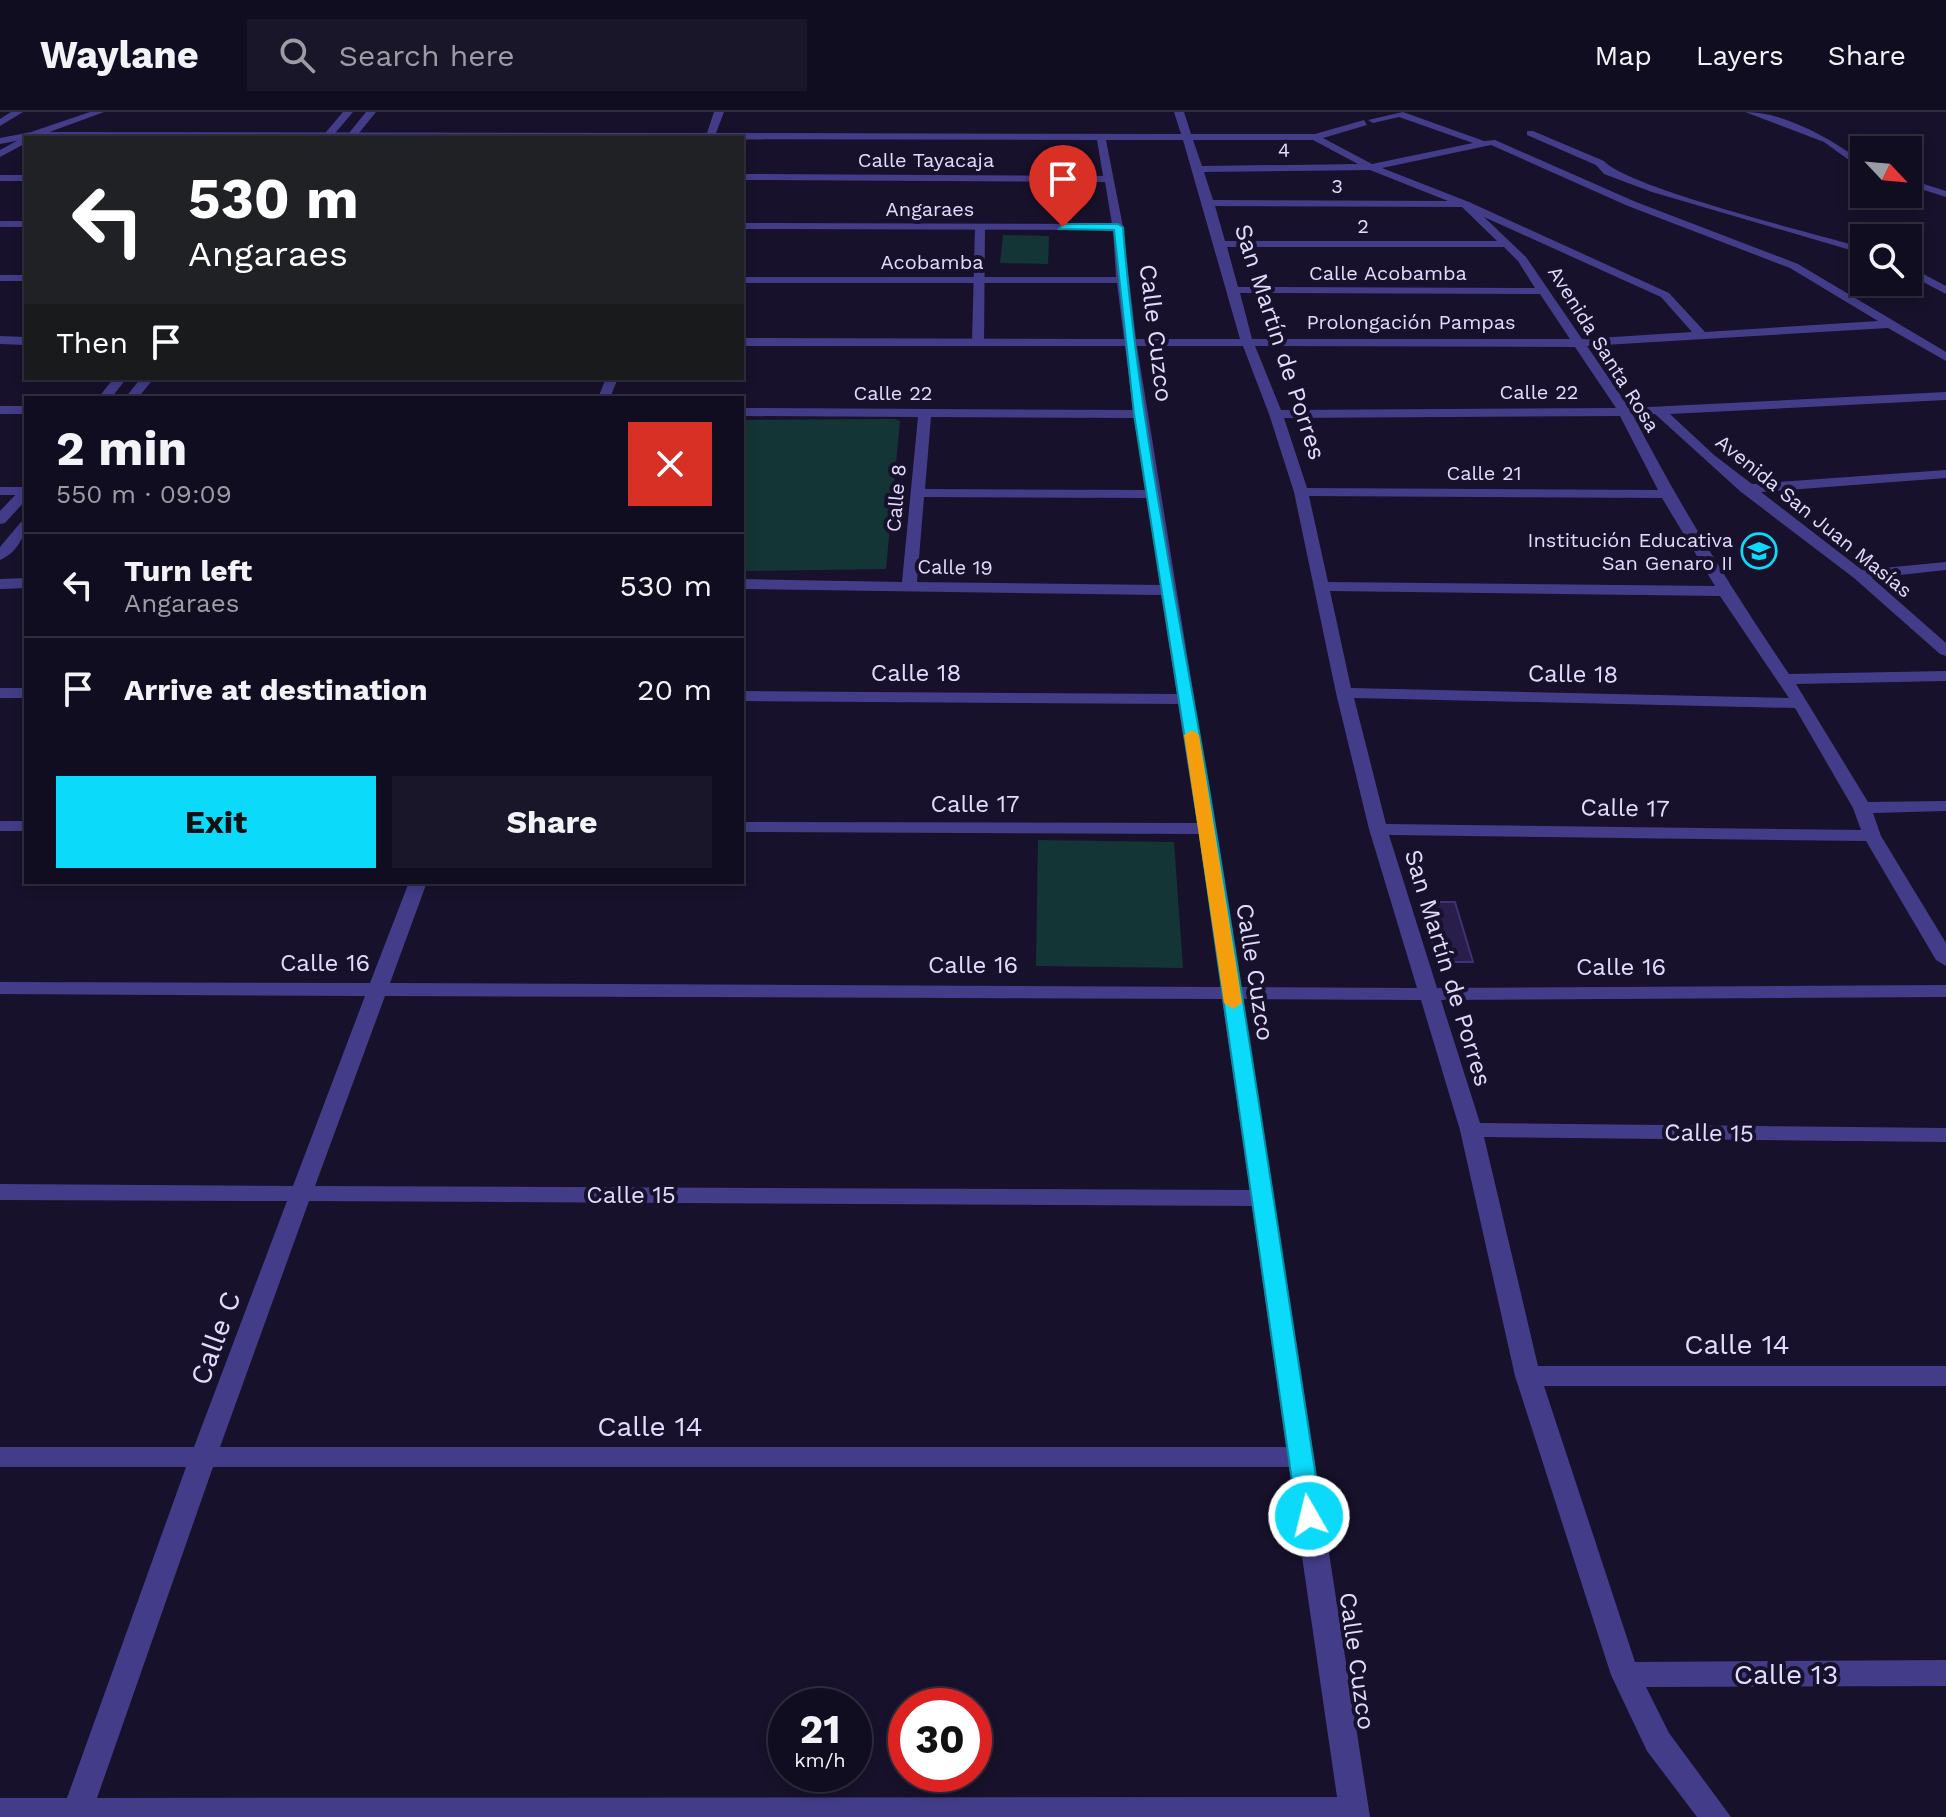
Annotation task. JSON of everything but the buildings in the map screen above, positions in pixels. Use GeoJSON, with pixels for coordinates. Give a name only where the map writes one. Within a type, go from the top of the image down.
{"type":"FeatureCollection","features":[{"type":"Feature","properties":{"kind":"street"},"geometry":{"type":"LineString","coordinates":[[0,123],[18,112]]}},
{"type":"Feature","properties":{"kind":"street"},"geometry":{"type":"LineString","coordinates":[[32,136],[99,112]]}},
{"type":"Feature","properties":{"kind":"street"},"geometry":{"type":"LineString","coordinates":[[328,136],[348,112]]}},
{"type":"Feature","properties":{"kind":"street"},"geometry":{"type":"LineString","coordinates":[[353,136],[371,112]]}},
{"type":"Feature","properties":{"kind":"street"},"geometry":{"type":"LineString","coordinates":[[711,136],[719,112]]}},
{"type":"Feature","properties":{"kind":"street","name":"San Martín de Porres"},"geometry":{"type":"LineString","coordinates":[[1179,112],[1209,203],[1247,342],[1276,414],[1301,492],[1344,693],[1378,829],[1471,1130],[1528,1376],[1625,1675],[1658,1742],[1716,1817]]}},
{"type":"Feature","properties":{"kind":"street"},"geometry":{"type":"LineString","coordinates":[[1750,112],[1827,140],[1850,157]]}},
{"type":"Feature","properties":{"kind":"street"},"geometry":{"type":"LineString","coordinates":[[744,137],[1315,137],[1400,114],[1481,142],[1504,146],[1632,204],[1794,266],[1946,357]]}},
{"type":"Feature","properties":{"kind":"street"},"geometry":{"type":"LineString","coordinates":[[1530,133],[1600,163],[1608,172],[1656,190],[1850,247]]}},
{"type":"Feature","properties":{"kind":"street","name":"Calle Cuzco"},"geometry":{"type":"LineString","coordinates":[[1101,136],[1118,227],[1140,414],[1207,829],[1354,1814]]}},
{"type":"Feature","properties":{"kind":"street","name":"Avenida Santa Rosa"},"geometry":{"type":"LineString","coordinates":[[1315,137],[1371,167],[1465,204],[1508,244],[1545,291],[1625,412],[1667,494],[1725,591],[1801,703],[1862,808],[1872,836],[1946,960]]}},
{"type":"Feature","properties":{"kind":"street"},"geometry":{"type":"LineString","coordinates":[[0,141],[24,138]]}},
{"type":"Feature","properties":{"kind":"street"},"geometry":{"type":"LineString","coordinates":[[0,154],[24,140]]}},
{"type":"Feature","properties":{"kind":"street"},"geometry":{"type":"LineString","coordinates":[[1371,167],[1481,142]]}},
{"type":"Feature","properties":{"kind":"street","name":"4"},"geometry":{"type":"LineString","coordinates":[[1198,169],[1371,167]]}},
{"type":"Feature","properties":{"kind":"street","name":"Calle Tayacaja"},"geometry":{"type":"LineString","coordinates":[[744,177],[1110,179]]}},
{"type":"Feature","properties":{"kind":"street"},"geometry":{"type":"LineString","coordinates":[[0,178],[24,178]]}},
{"type":"Feature","properties":{"kind":"street"},"geometry":{"type":"LineString","coordinates":[[1922,186],[1946,194]]}},
{"type":"Feature","properties":{"kind":"street","name":"3"},"geometry":{"type":"LineString","coordinates":[[1209,203],[1465,204]]}},
{"type":"Feature","properties":{"kind":"street"},"geometry":{"type":"LineString","coordinates":[[1465,204],[1616,269],[1665,295],[1702,336]]}},
{"type":"Feature","properties":{"kind":"street"},"geometry":{"type":"LineString","coordinates":[[0,224],[24,224]]}},
{"type":"Feature","properties":{"kind":"street","name":"Angaraes"},"geometry":{"type":"LineString","coordinates":[[744,226],[1118,227]]}},
{"type":"Feature","properties":{"kind":"street"},"geometry":{"type":"LineString","coordinates":[[978,342],[980,227]]}},
{"type":"Feature","properties":{"kind":"street","name":"2"},"geometry":{"type":"LineString","coordinates":[[1219,244],[1508,244]]}},
{"type":"Feature","properties":{"kind":"street"},"geometry":{"type":"LineString","coordinates":[[1922,277],[1946,291]]}},
{"type":"Feature","properties":{"kind":"street"},"geometry":{"type":"LineString","coordinates":[[0,278],[24,278]]}},
{"type":"Feature","properties":{"kind":"street","name":"Acobamba"},"geometry":{"type":"LineString","coordinates":[[744,280],[1122,280]]}},
{"type":"Feature","properties":{"kind":"street","name":"Calle Acobamba"},"geometry":{"type":"LineString","coordinates":[[1232,290],[1545,291]]}},
{"type":"Feature","properties":{"kind":"street","name":"Prolongación Pampas"},"geometry":{"type":"LineString","coordinates":[[744,342],[1579,343],[1888,324]]}},
{"type":"Feature","properties":{"kind":"street"},"geometry":{"type":"LineString","coordinates":[[0,340],[24,341]]}},
{"type":"Feature","properties":{"kind":"street"},"geometry":{"type":"LineString","coordinates":[[106,396],[119,380]]}},
{"type":"Feature","properties":{"kind":"street"},"geometry":{"type":"LineString","coordinates":[[133,396],[146,380]]}},
{"type":"Feature","properties":{"kind":"street","name":"Calle 22"},"geometry":{"type":"LineString","coordinates":[[1276,414],[1625,412],[1946,396]]}},
{"type":"Feature","properties":{"kind":"street"},"geometry":{"type":"LineString","coordinates":[[0,410],[24,410]]}},
{"type":"Feature","properties":{"kind":"street","name":"Avenida San Juan Masías"},"geometry":{"type":"LineString","coordinates":[[1658,410],[1746,489],[1859,575],[1946,651]]}},
{"type":"Feature","properties":{"kind":"street","name":"Calle 22"},"geometry":{"type":"LineString","coordinates":[[744,412],[1140,414]]}},
{"type":"Feature","properties":{"kind":"street","name":"Calle 8"},"geometry":{"type":"LineString","coordinates":[[909,586],[925,413]]}},
{"type":"Feature","properties":{"kind":"street"},"geometry":{"type":"LineString","coordinates":[[1746,489],[1946,474]]}},
{"type":"Feature","properties":{"kind":"street"},"geometry":{"type":"LineString","coordinates":[[0,491],[24,491]]}},
{"type":"Feature","properties":{"kind":"street","name":"Calle 21"},"geometry":{"type":"LineString","coordinates":[[1301,492],[1667,494]]}},
{"type":"Feature","properties":{"kind":"street"},"geometry":{"type":"LineString","coordinates":[[0,520],[24,493]]}},
{"type":"Feature","properties":{"kind":"street"},"geometry":{"type":"LineString","coordinates":[[916,493],[1152,494]]}},
{"type":"Feature","properties":{"kind":"street"},"geometry":{"type":"LineString","coordinates":[[0,556],[24,527]]}},
{"type":"Feature","properties":{"kind":"street"},"geometry":{"type":"LineString","coordinates":[[1859,575],[1946,566]]}},
{"type":"Feature","properties":{"kind":"street"},"geometry":{"type":"LineString","coordinates":[[0,584],[24,583]]}},
{"type":"Feature","properties":{"kind":"street","name":"Calle 19"},"geometry":{"type":"LineString","coordinates":[[744,584],[1167,590]]}},
{"type":"Feature","properties":{"kind":"street"},"geometry":{"type":"LineString","coordinates":[[1320,586],[1725,591]]}},
{"type":"Feature","properties":{"kind":"street"},"geometry":{"type":"LineString","coordinates":[[1784,679],[1946,676]]}},
{"type":"Feature","properties":{"kind":"street"},"geometry":{"type":"LineString","coordinates":[[0,693],[24,693]]}},
{"type":"Feature","properties":{"kind":"street","name":"Calle 18"},"geometry":{"type":"LineString","coordinates":[[1344,693],[1801,703]]}},
{"type":"Feature","properties":{"kind":"street","name":"Calle 18"},"geometry":{"type":"LineString","coordinates":[[744,696],[1186,699]]}},
{"type":"Feature","properties":{"kind":"street"},"geometry":{"type":"LineString","coordinates":[[1862,808],[1946,806]]}},
{"type":"Feature","properties":{"kind":"street"},"geometry":{"type":"LineString","coordinates":[[0,826],[24,826]]}},
{"type":"Feature","properties":{"kind":"street","name":"Calle 17"},"geometry":{"type":"LineString","coordinates":[[744,827],[1207,829]]}},
{"type":"Feature","properties":{"kind":"street","name":"Calle 17"},"geometry":{"type":"LineString","coordinates":[[1378,829],[1872,836]]}},
{"type":"Feature","properties":{"kind":"street","name":"Calle C"},"geometry":{"type":"LineString","coordinates":[[76,1815],[202,1459],[417,884]]}},
{"type":"Feature","properties":{"kind":"street","name":"Calle 16"},"geometry":{"type":"LineString","coordinates":[[0,988],[1429,994],[1946,991]]}},
{"type":"Feature","properties":{"kind":"street","name":"Calle 15"},"geometry":{"type":"LineString","coordinates":[[1471,1130],[1946,1135]]}},
{"type":"Feature","properties":{"kind":"street","name":"Calle 15"},"geometry":{"type":"LineString","coordinates":[[0,1192],[1262,1198]]}},
{"type":"Feature","properties":{"kind":"street","name":"Calle 14"},"geometry":{"type":"LineString","coordinates":[[1528,1376],[1946,1376]]}},
{"type":"Feature","properties":{"kind":"street","name":"Calle 14"},"geometry":{"type":"LineString","coordinates":[[0,1457],[1301,1457]]}},
{"type":"Feature","properties":{"kind":"street","name":"Calle 13"},"geometry":{"type":"LineString","coordinates":[[1625,1675],[1946,1673]]}},
{"type":"Feature","properties":{"kind":"street"},"geometry":{"type":"LineString","coordinates":[[0,1812],[76,1815],[1354,1814]]}},
{"type":"Feature","properties":{"kind":"green space"},"geometry":{"type":"Polygon","coordinates":[[[1003,235],[1049,236],[1048,264],[1000,263],[1003,235]]]}},
{"type":"Feature","properties":{"kind":"green space"},"geometry":{"type":"Polygon","coordinates":[[[744,420],[900,421],[886,569],[744,571],[744,420]]]}},
{"type":"Feature","properties":{"kind":"green space"},"geometry":{"type":"Polygon","coordinates":[[[1038,840],[1174,842],[1183,968],[1036,966],[1038,840]]]}},
{"type":"Feature","properties":{"kind":"slow traffic"},"geometry":{"type":"LineString","coordinates":[[1192,735],[1233,1003]]}},
{"type":"Feature","properties":{"kind":"place","name":"Institución Educativa San Genaro II"},"geometry":{"type":"Point","coordinates":[1759,551]}},
{"type":"Feature","properties":{"kind":"route"},"geometry":{"type":"LineString","coordinates":[[1063,227],[1118,227],[1140,414],[1207,829],[1309,1516]]}}]}
